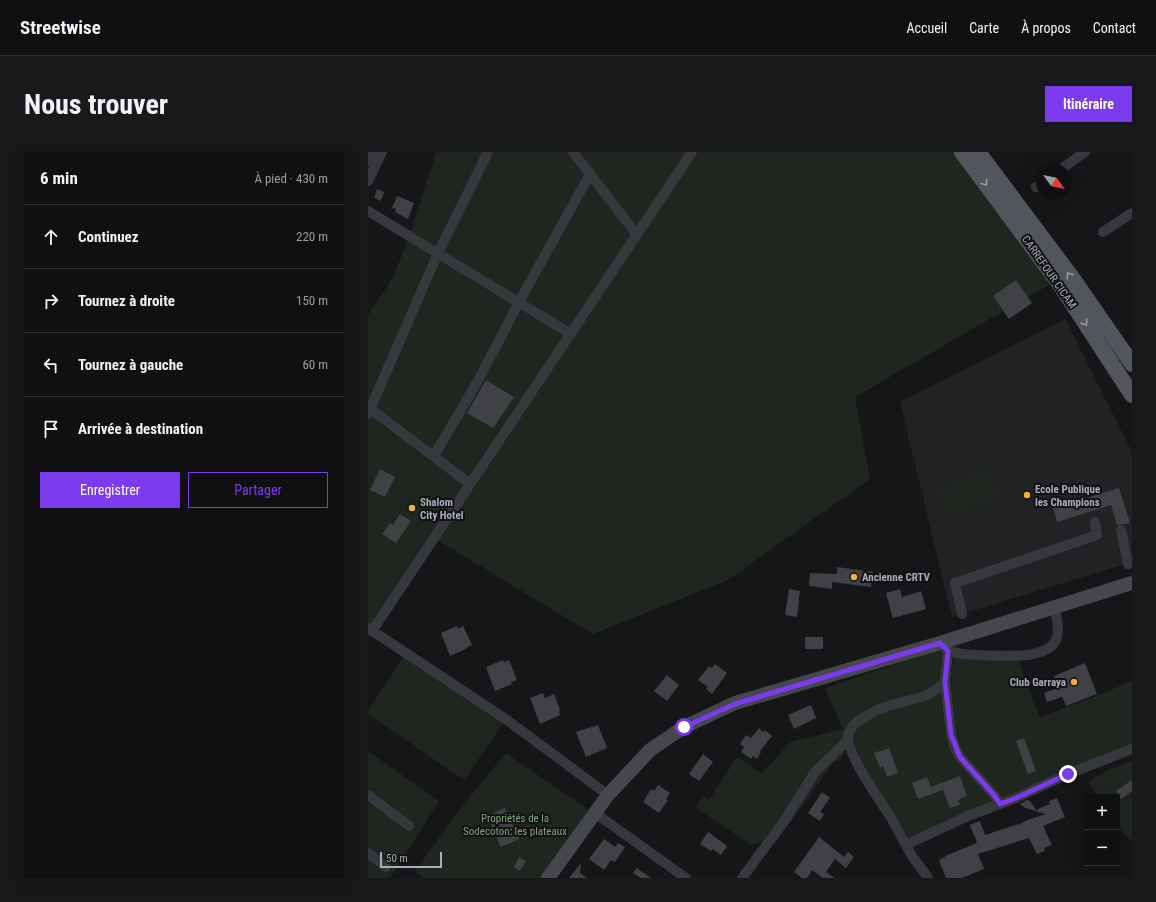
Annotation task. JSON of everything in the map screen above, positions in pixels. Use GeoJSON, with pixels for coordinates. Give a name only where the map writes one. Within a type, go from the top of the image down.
{"type":"FeatureCollection","features":[{"type":"Feature","properties":{"kind":"main road","name":"CARREFOUR CICAM"},"geometry":{"type":"LineString","coordinates":[[962,152],[1059,283],[1132,395]]}},
{"type":"Feature","properties":{"kind":"main road"},"geometry":{"type":"LineString","coordinates":[[978,152],[1073,279],[1132,364]]}},
{"type":"Feature","properties":{"kind":"street"},"geometry":{"type":"LineString","coordinates":[[368,161],[372,152]]}},
{"type":"Feature","properties":{"kind":"street"},"geometry":{"type":"LineString","coordinates":[[368,181],[382,152]]}},
{"type":"Feature","properties":{"kind":"street"},"geometry":{"type":"LineString","coordinates":[[470,484],[434,456],[369,410],[438,253],[488,152]]}},
{"type":"Feature","properties":{"kind":"street"},"geometry":{"type":"LineString","coordinates":[[573,152],[637,235]]}},
{"type":"Feature","properties":{"kind":"street"},"geometry":{"type":"LineString","coordinates":[[608,795],[507,720],[370,629],[470,484],[692,152]]}},
{"type":"Feature","properties":{"kind":"street"},"geometry":{"type":"LineString","coordinates":[[1068,164],[1085,152]]}},
{"type":"Feature","properties":{"kind":"street"},"geometry":{"type":"LineString","coordinates":[[434,456],[480,377],[519,302],[590,174]]}},
{"type":"Feature","properties":{"kind":"street"},"geometry":{"type":"LineString","coordinates":[[368,211],[571,334]]}},
{"type":"Feature","properties":{"kind":"street"},"geometry":{"type":"LineString","coordinates":[[1103,232],[1132,213]]}},
{"type":"Feature","properties":{"kind":"street"},"geometry":{"type":"LineString","coordinates":[[962,614],[955,583],[1097,536],[1094,522]]}},
{"type":"Feature","properties":{"kind":"street"},"geometry":{"type":"LineString","coordinates":[[1121,530],[1128,564]]}},
{"type":"Feature","properties":{"kind":"street"},"geometry":{"type":"LineString","coordinates":[[548,878],[608,795],[650,750],[684,727],[729,706],[944,647],[1055,607],[1132,583]]}},
{"type":"Feature","properties":{"kind":"street"},"geometry":{"type":"LineString","coordinates":[[944,647],[966,655],[987,656],[1032,655],[1045,651],[1052,646],[1057,639],[1055,607]]}},
{"type":"Feature","properties":{"kind":"street"},"geometry":{"type":"LineString","coordinates":[[944,647],[945,682],[951,735],[955,748],[960,757],[994,795],[1000,804]]}},
{"type":"Feature","properties":{"kind":"street"},"geometry":{"type":"LineString","coordinates":[[928,878],[912,856],[864,776],[849,746],[848,734],[852,726],[863,718],[890,705],[918,699],[936,691],[945,682]]}},
{"type":"Feature","properties":{"kind":"street"},"geometry":{"type":"LineString","coordinates":[[742,878],[783,823],[815,772],[848,740]]}},
{"type":"Feature","properties":{"kind":"street"},"geometry":{"type":"LineString","coordinates":[[906,845],[968,816],[1016,798],[1068,774],[1132,749]]}},
{"type":"Feature","properties":{"kind":"street"},"geometry":{"type":"LineString","coordinates":[[368,795],[410,826]]}},
{"type":"Feature","properties":{"kind":"street"},"geometry":{"type":"LineString","coordinates":[[595,813],[686,878]]}},
{"type":"Feature","properties":{"kind":"street"},"geometry":{"type":"LineString","coordinates":[[368,853],[386,867]]}},
{"type":"Feature","properties":{"kind":"shaded area","name":"Ecole Publique les Champions"},"geometry":{"type":"Polygon","coordinates":[[[1065,319],[1132,452],[1132,562],[952,617],[900,402],[1065,319]]]}},
{"type":"Feature","properties":{"kind":"green space"},"geometry":{"type":"Polygon","coordinates":[[[436,152],[966,152],[1059,279],[855,397],[870,479],[728,580],[593,634],[434,538],[368,630],[368,315],[393,278],[410,234],[436,152]]]}},
{"type":"Feature","properties":{"kind":"green space"},"geometry":{"type":"Polygon","coordinates":[[[989,469],[999,497],[948,516],[938,489],[989,469]]]}},
{"type":"Feature","properties":{"kind":"green space"},"geometry":{"type":"Polygon","coordinates":[[[953,645],[961,649],[954,654],[948,672],[952,684],[951,672],[955,654],[1016,657],[1020,661],[1020,667],[1040,717],[1132,681],[1132,753],[911,842],[892,809],[869,779],[854,746],[853,737],[840,760],[834,761],[791,822],[763,842],[751,845],[696,808],[703,797],[709,800],[737,757],[762,774],[790,742],[843,729],[825,688],[953,645]]]}},
{"type":"Feature","properties":{"kind":"green space"},"geometry":{"type":"Polygon","coordinates":[[[406,654],[504,722],[464,780],[368,714],[368,710],[406,654]]]}},
{"type":"Feature","properties":{"kind":"green space"},"geometry":{"type":"Polygon","coordinates":[[[368,751],[439,801],[390,878],[368,878],[368,751]]]}},
{"type":"Feature","properties":{"kind":"green space","name":"Propriétés de la Sodecoton: les plateaux"},"geometry":{"type":"Polygon","coordinates":[[[506,753],[590,811],[542,878],[424,878],[415,871],[460,809],[506,753]]]}},
{"type":"Feature","properties":{"kind":"green space"},"geometry":{"type":"Polygon","coordinates":[[[1132,761],[1132,841],[1120,828],[1120,794],[1097,794],[1088,782],[1106,771],[1132,761]]]}},
{"type":"Feature","properties":{"kind":"building"},"geometry":{"type":"Polygon","coordinates":[[[377,189],[384,192],[381,201],[374,198],[377,189]]]}},
{"type":"Feature","properties":{"kind":"building"},"geometry":{"type":"Polygon","coordinates":[[[397,196],[414,203],[408,219],[395,212],[396,209],[392,208],[397,196]]]}},
{"type":"Feature","properties":{"kind":"building"},"geometry":{"type":"Polygon","coordinates":[[[1016,280],[1032,303],[1009,319],[993,296],[1016,280]]]}},
{"type":"Feature","properties":{"kind":"building"},"geometry":{"type":"Polygon","coordinates":[[[486,380],[514,397],[493,428],[467,413],[486,380]]]}},
{"type":"Feature","properties":{"kind":"building"},"geometry":{"type":"Polygon","coordinates":[[[380,469],[395,477],[385,497],[370,490],[380,469]]]}},
{"type":"Feature","properties":{"kind":"building"},"geometry":{"type":"Polygon","coordinates":[[[1119,488],[1130,523],[1117,525],[1111,505],[1057,522],[1053,508],[1119,488]]]}},
{"type":"Feature","properties":{"kind":"building"},"geometry":{"type":"Polygon","coordinates":[[[400,514],[411,521],[396,543],[382,534],[390,523],[393,525],[400,514]]]}},
{"type":"Feature","properties":{"kind":"building","name":"Ancienne CRTV"},"geometry":{"type":"Polygon","coordinates":[[[837,567],[873,572],[871,587],[832,582],[832,589],[809,586],[810,573],[837,574],[837,567]]]}},
{"type":"Feature","properties":{"kind":"building"},"geometry":{"type":"Polygon","coordinates":[[[789,589],[800,591],[797,617],[785,615],[789,589]]]}},
{"type":"Feature","properties":{"kind":"building"},"geometry":{"type":"Polygon","coordinates":[[[900,589],[902,597],[921,591],[926,609],[893,618],[886,593],[900,589]]]}},
{"type":"Feature","properties":{"kind":"building"},"geometry":{"type":"Polygon","coordinates":[[[457,626],[458,629],[463,626],[472,645],[450,656],[441,633],[457,626]]]}},
{"type":"Feature","properties":{"kind":"building"},"geometry":{"type":"Polygon","coordinates":[[[805,637],[823,637],[823,649],[805,649],[805,637]]]}},
{"type":"Feature","properties":{"kind":"building"},"geometry":{"type":"Polygon","coordinates":[[[503,660],[504,662],[509,660],[517,680],[511,682],[512,684],[495,691],[486,667],[503,660]]]}},
{"type":"Feature","properties":{"kind":"building","name":"Club Garraya"},"geometry":{"type":"Polygon","coordinates":[[[1085,663],[1097,694],[1066,706],[1062,697],[1047,702],[1044,693],[1058,688],[1054,676],[1085,663]]]}},
{"type":"Feature","properties":{"kind":"building"},"geometry":{"type":"Polygon","coordinates":[[[715,664],[727,673],[712,694],[706,689],[708,687],[698,680],[709,666],[712,668],[715,664]]]}},
{"type":"Feature","properties":{"kind":"building"},"geometry":{"type":"Polygon","coordinates":[[[667,675],[679,685],[667,701],[654,691],[667,675]]]}},
{"type":"Feature","properties":{"kind":"building"},"geometry":{"type":"Polygon","coordinates":[[[543,693],[545,698],[554,694],[560,710],[560,715],[540,724],[530,698],[543,693]]]}},
{"type":"Feature","properties":{"kind":"building"},"geometry":{"type":"Polygon","coordinates":[[[811,705],[816,718],[794,729],[788,715],[811,705]]]}},
{"type":"Feature","properties":{"kind":"building"},"geometry":{"type":"Polygon","coordinates":[[[598,725],[607,748],[586,757],[576,732],[598,725]]]}},
{"type":"Feature","properties":{"kind":"building"},"geometry":{"type":"Polygon","coordinates":[[[759,728],[763,732],[765,730],[772,736],[760,751],[761,752],[757,759],[753,756],[751,759],[741,752],[744,747],[740,744],[746,735],[751,738],[759,728]]]}},
{"type":"Feature","properties":{"kind":"building"},"geometry":{"type":"Polygon","coordinates":[[[1024,738],[1036,771],[1028,774],[1016,741],[1024,738]]]}},
{"type":"Feature","properties":{"kind":"building"},"geometry":{"type":"Polygon","coordinates":[[[889,748],[898,773],[887,777],[883,766],[880,768],[874,753],[889,748]]]}},
{"type":"Feature","properties":{"kind":"building"},"geometry":{"type":"Polygon","coordinates":[[[703,754],[713,762],[699,781],[689,774],[703,754]]]}},
{"type":"Feature","properties":{"kind":"building"},"geometry":{"type":"Polygon","coordinates":[[[960,776],[967,796],[958,800],[960,805],[950,808],[943,790],[918,799],[912,783],[927,777],[931,787],[960,776]]]}},
{"type":"Feature","properties":{"kind":"building"},"geometry":{"type":"Polygon","coordinates":[[[1132,780],[1132,791],[1121,799],[1120,794],[1118,794],[1116,791],[1132,780]]]}},
{"type":"Feature","properties":{"kind":"building"},"geometry":{"type":"Polygon","coordinates":[[[658,785],[670,793],[666,799],[668,800],[659,813],[643,802],[651,789],[654,791],[658,785]]]}},
{"type":"Feature","properties":{"kind":"building"},"geometry":{"type":"Polygon","coordinates":[[[822,792],[830,798],[820,812],[824,814],[820,821],[808,813],[822,792]]]}},
{"type":"Feature","properties":{"kind":"building"},"geometry":{"type":"Polygon","coordinates":[[[1057,798],[1065,817],[1043,826],[1052,845],[1044,848],[1045,851],[1037,854],[1029,838],[978,854],[984,869],[962,878],[946,878],[939,860],[945,856],[977,843],[970,825],[980,821],[985,835],[1046,814],[1025,808],[1020,804],[1027,800],[1030,801],[1036,810],[1050,804],[1049,801],[1057,798]]]}},
{"type":"Feature","properties":{"kind":"building"},"geometry":{"type":"Polygon","coordinates":[[[505,808],[519,839],[501,847],[487,816],[505,808]]]}},
{"type":"Feature","properties":{"kind":"building"},"geometry":{"type":"Polygon","coordinates":[[[708,832],[727,846],[721,855],[713,849],[711,851],[700,844],[708,832]]]}},
{"type":"Feature","properties":{"kind":"building"},"geometry":{"type":"Polygon","coordinates":[[[819,837],[844,857],[848,852],[854,857],[846,868],[835,859],[826,872],[835,878],[823,878],[812,870],[807,878],[802,878],[794,872],[819,837]]]}},
{"type":"Feature","properties":{"kind":"building"},"geometry":{"type":"Polygon","coordinates":[[[604,839],[615,847],[618,843],[625,847],[615,862],[611,860],[604,870],[589,859],[604,839]]]}},
{"type":"Feature","properties":{"kind":"building"},"geometry":{"type":"Polygon","coordinates":[[[519,857],[526,861],[520,871],[514,867],[519,857]]]}},
{"type":"Feature","properties":{"kind":"building"},"geometry":{"type":"Polygon","coordinates":[[[581,863],[580,873],[587,878],[569,878],[581,863]]]}},
{"type":"Feature","properties":{"kind":"building"},"geometry":{"type":"Polygon","coordinates":[[[637,868],[651,878],[641,878],[633,873],[637,868]]]}},
{"type":"Feature","properties":{"kind":"place","name":"Ecole Publique les Champions"},"geometry":{"type":"Point","coordinates":[1027,495]}},
{"type":"Feature","properties":{"kind":"place","name":"Shalom City Hotel"},"geometry":{"type":"Point","coordinates":[412,508]}},
{"type":"Feature","properties":{"kind":"place","name":"Ancienne CRTV"},"geometry":{"type":"Point","coordinates":[854,577]}},
{"type":"Feature","properties":{"kind":"place","name":"Club Garraya"},"geometry":{"type":"Point","coordinates":[1074,682]}},
{"type":"Feature","properties":{"kind":"route"},"geometry":{"type":"LineString","coordinates":[[684,727],[735,704],[940,643],[948,651],[945,682],[951,735],[955,748],[960,757],[994,795],[1000,804],[1068,774]]}}]}
